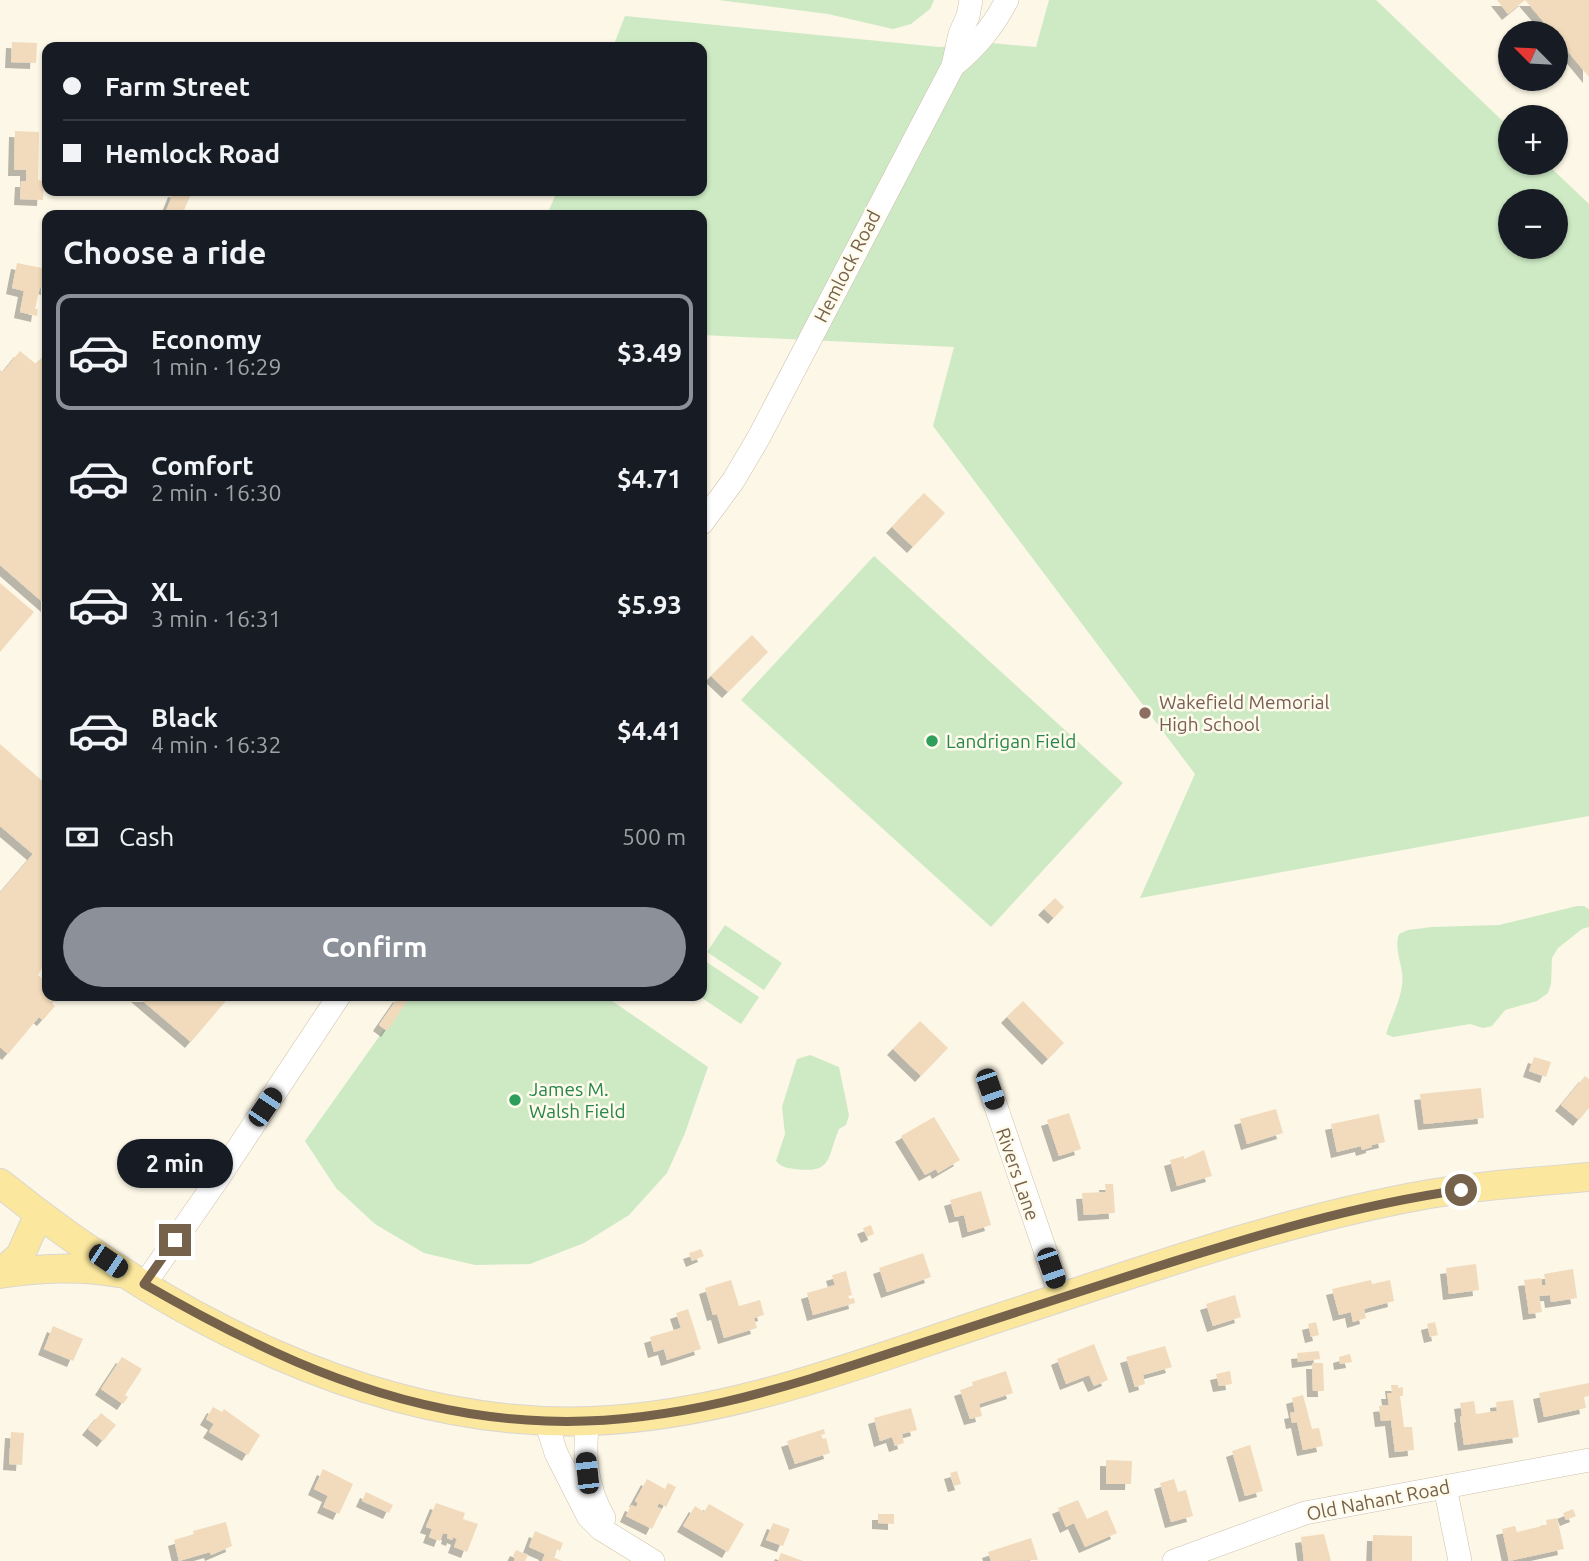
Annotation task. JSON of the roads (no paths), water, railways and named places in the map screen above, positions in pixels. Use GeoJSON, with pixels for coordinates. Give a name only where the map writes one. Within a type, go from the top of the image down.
{"type":"FeatureCollection","features":[{"type":"Feature","properties":{"kind":"main road"},"geometry":{"type":"LineString","coordinates":[[4,1196],[39,1214],[136,1280],[265,1349],[342,1381],[430,1406],[546,1421],[588,1421],[680,1413],[761,1394],[1061,1297],[1258,1236],[1350,1211],[1450,1191],[1589,1177]]}},
{"type":"Feature","properties":{"kind":"main road"},"geometry":{"type":"LineString","coordinates":[[0,1274],[20,1256],[39,1214]]}},
{"type":"Feature","properties":{"kind":"main road"},"geometry":{"type":"LineString","coordinates":[[0,1274],[40,1268],[74,1267],[136,1280]]}},
{"type":"Feature","properties":{"kind":"street","name":"Hemlock Road"},"geometry":{"type":"LineString","coordinates":[[707,516],[733,481],[759,437],[953,66],[971,0]]}},
{"type":"Feature","properties":{"kind":"street"},"geometry":{"type":"LineString","coordinates":[[953,66],[983,39],[995,24],[1007,0]]}},
{"type":"Feature","properties":{"kind":"street"},"geometry":{"type":"LineString","coordinates":[[136,1280],[217,1180],[336,1001]]}},
{"type":"Feature","properties":{"kind":"street","name":"Rivers Lane"},"geometry":{"type":"LineString","coordinates":[[990,1089],[1061,1297]]}},
{"type":"Feature","properties":{"kind":"street"},"geometry":{"type":"LineString","coordinates":[[546,1421],[555,1453],[584,1510],[600,1529],[653,1561]]}},
{"type":"Feature","properties":{"kind":"street"},"geometry":{"type":"LineString","coordinates":[[588,1421],[585,1456],[591,1490],[605,1521],[620,1540]]}},
{"type":"Feature","properties":{"kind":"street","name":"Old Nahant Road"},"geometry":{"type":"LineString","coordinates":[[1177,1560],[1304,1513],[1589,1460]]}},
{"type":"Feature","properties":{"kind":"street"},"geometry":{"type":"LineString","coordinates":[[1445,1487],[1460,1561]]}},
{"type":"Feature","properties":{"kind":"place","name":"Wakefield Memorial High School"},"geometry":{"type":"Point","coordinates":[1145,713]}},
{"type":"Feature","properties":{"kind":"place","name":"Landrigan Field"},"geometry":{"type":"Point","coordinates":[932,741]}},
{"type":"Feature","properties":{"kind":"place","name":"James M. Walsh Field"},"geometry":{"type":"Point","coordinates":[515,1100]}}]}
